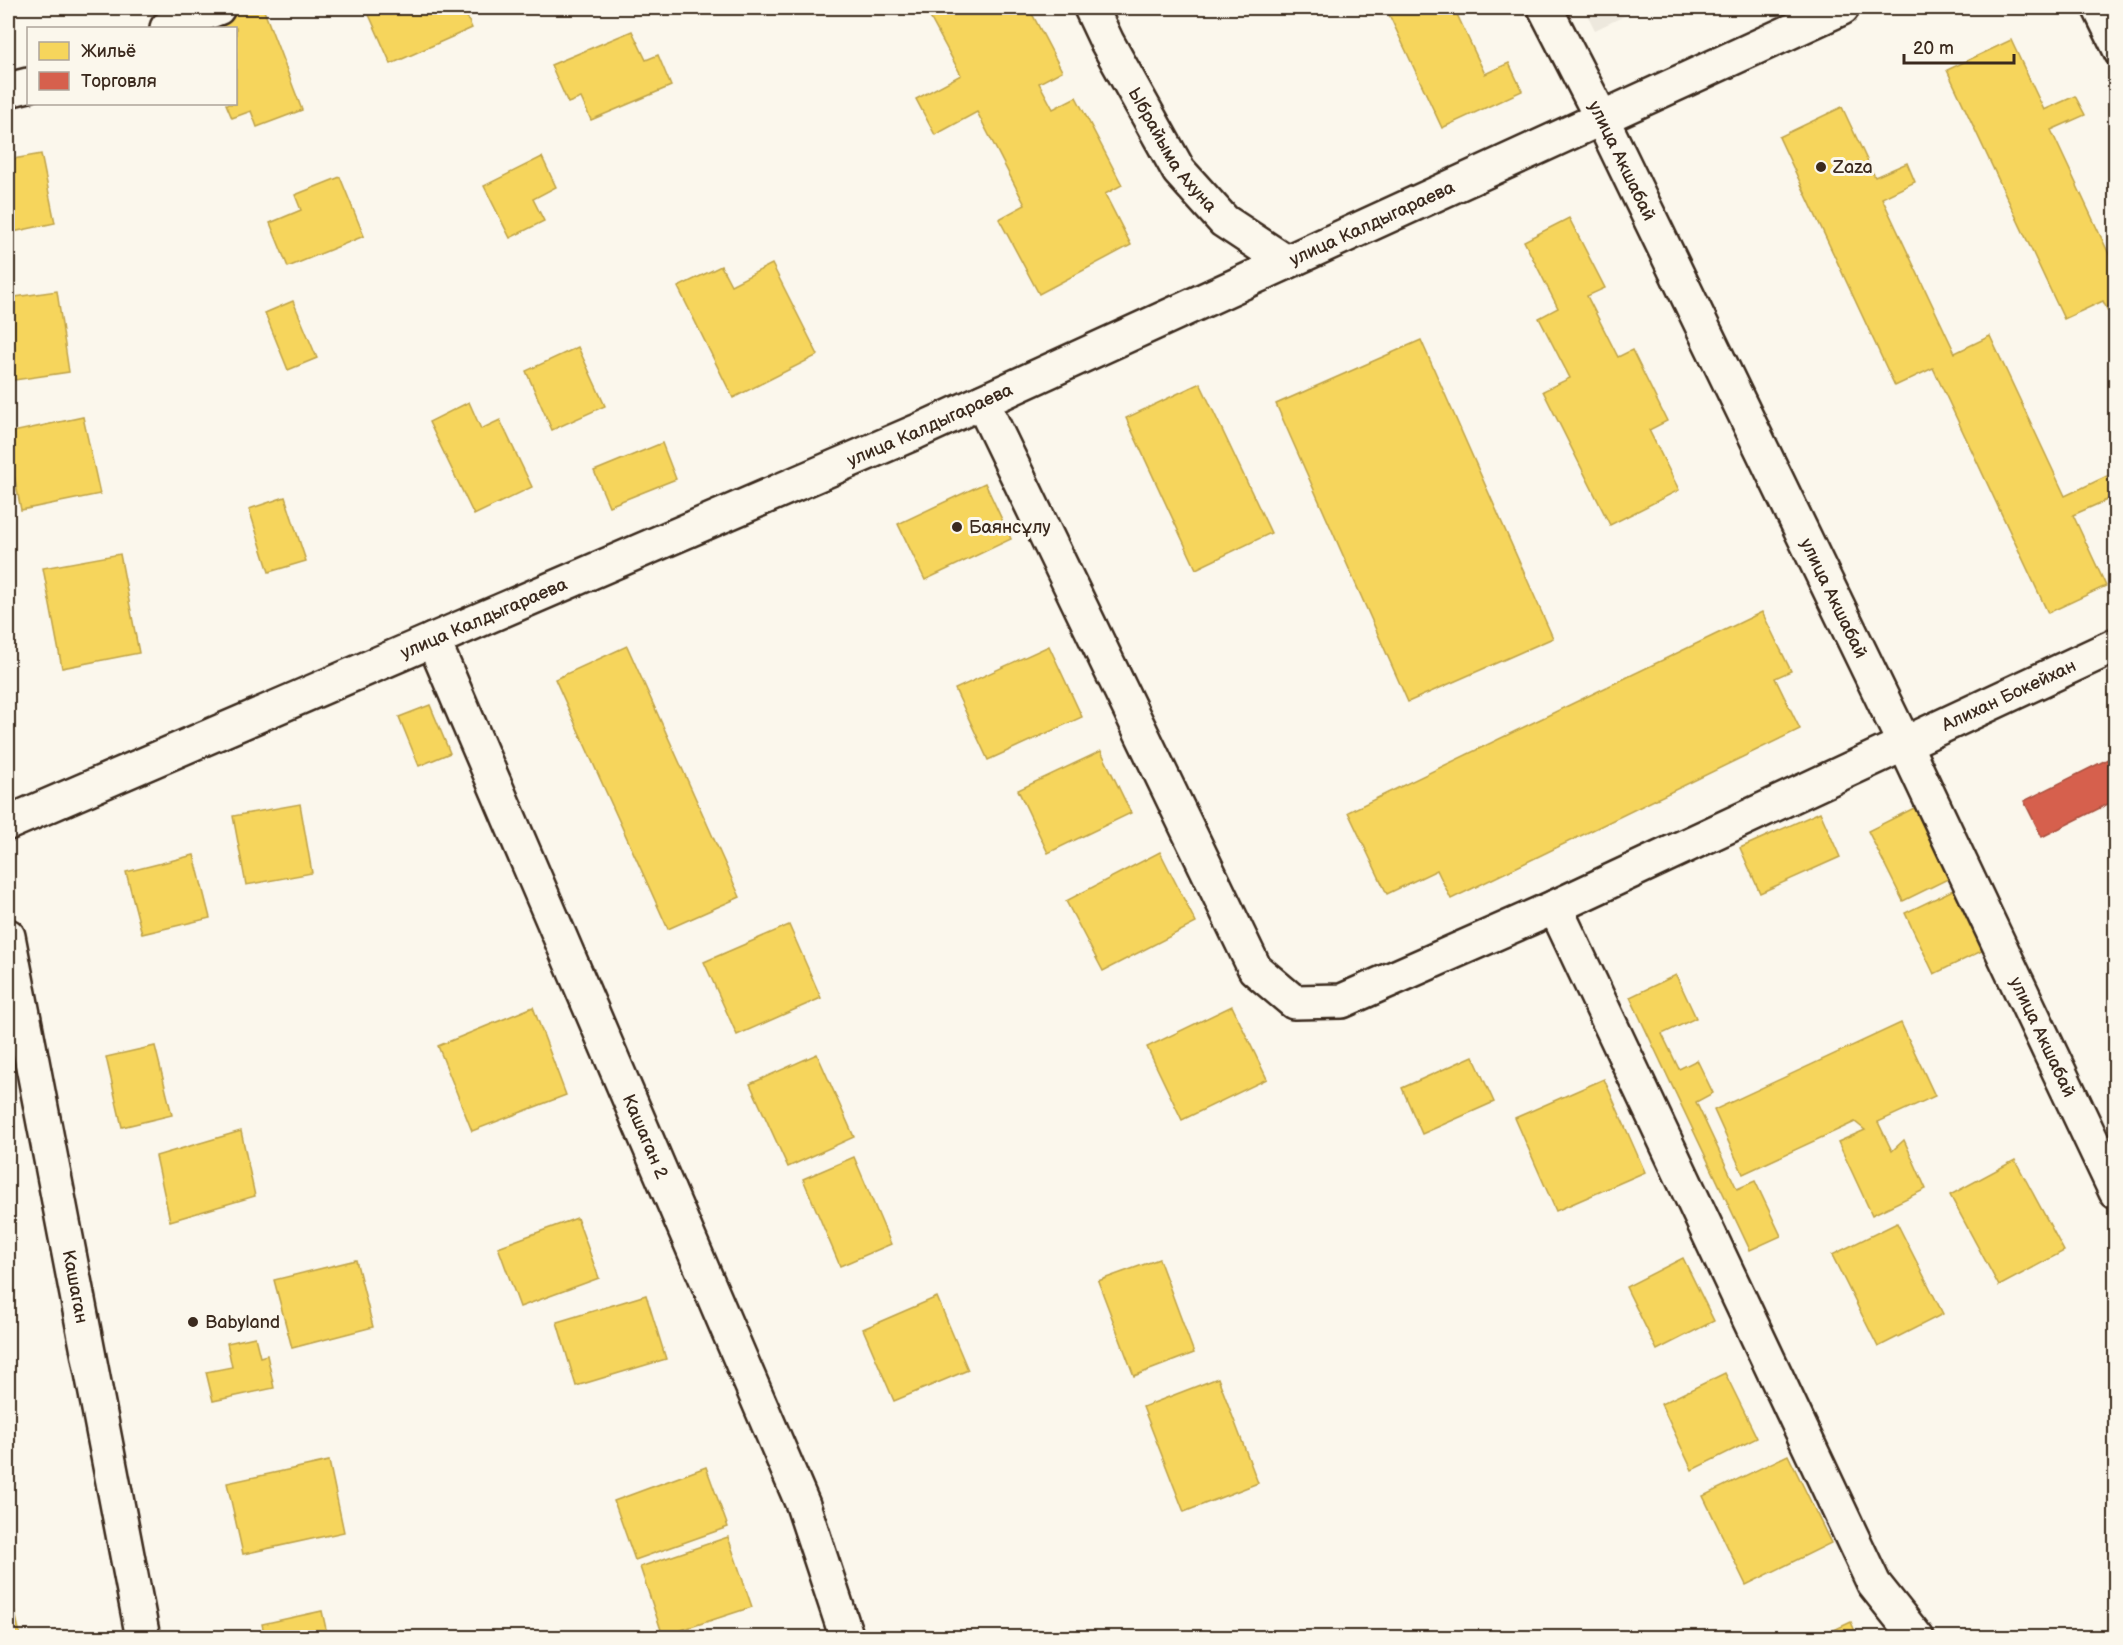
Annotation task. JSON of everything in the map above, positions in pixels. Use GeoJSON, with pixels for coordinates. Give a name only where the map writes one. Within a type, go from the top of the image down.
{"type":"FeatureCollection","features":[{"type":"Feature","properties":{"kind":"street"},"geometry":{"type":"LineString","coordinates":[[170,27],[218,8]]}},
{"type":"Feature","properties":{"kind":"street","name":"Ыбрайыма Ахуна"},"geometry":{"type":"LineString","coordinates":[[1091,8],[1107,42],[1179,171],[1224,220],[1286,262]]}},
{"type":"Feature","properties":{"kind":"street","name":"улица Акшабай"},"geometry":{"type":"LineString","coordinates":[[1545,8],[1601,117],[1904,743],[2115,1192]]}},
{"type":"Feature","properties":{"kind":"street","name":"улица Калдыгараева"},"geometry":{"type":"LineString","coordinates":[[8,823],[916,432],[1842,8]]}},
{"type":"Feature","properties":{"kind":"street"},"geometry":{"type":"LineString","coordinates":[[8,90],[27,85]]}},
{"type":"Feature","properties":{"kind":"street","name":"Алихан Бокейхан"},"geometry":{"type":"LineString","coordinates":[[982,402],[1255,969],[1294,1002],[1342,1001],[1555,908],[2115,645]]}},
{"type":"Feature","properties":{"kind":"street","name":"Кашаган 2"},"geometry":{"type":"LineString","coordinates":[[433,639],[802,1505],[847,1638]]}},
{"type":"Feature","properties":{"kind":"street"},"geometry":{"type":"LineString","coordinates":[[1555,908],[1875,1584],[1917,1638]]}},
{"type":"Feature","properties":{"kind":"street","name":"Кашаган"},"geometry":{"type":"LineString","coordinates":[[8,936],[143,1638]]}},
{"type":"Feature","properties":{"kind":"lane"},"geometry":{"type":"LineString","coordinates":[[2093,8],[2115,55]]}},
{"type":"Feature","properties":{"kind":"shaded area"},"geometry":{"type":"Polygon","coordinates":[[[1584,8],[1641,8],[1595,30],[1584,8]]]}},
{"type":"Feature","properties":{"kind":"building: Жильё"},"geometry":{"type":"Polygon","coordinates":[[[242,8],[263,8],[302,110],[257,127],[251,111],[232,118],[226,105],[237,105],[237,27],[198,27],[197,25],[242,8]]]}},
{"type":"Feature","properties":{"kind":"building: Жильё"},"geometry":{"type":"Polygon","coordinates":[[[366,8],[463,8],[472,28],[391,64],[366,8]]]}},
{"type":"Feature","properties":{"kind":"building: Жильё"},"geometry":{"type":"Polygon","coordinates":[[[925,8],[1029,8],[1062,71],[1039,83],[1053,109],[1076,97],[1122,185],[1105,194],[1131,245],[1039,294],[999,219],[1025,205],[977,112],[935,135],[916,99],[961,75],[925,8]]]}},
{"type":"Feature","properties":{"kind":"building: Жильё"},"geometry":{"type":"Polygon","coordinates":[[[1386,8],[1454,8],[1485,74],[1509,63],[1522,91],[1442,128],[1386,8]]]}},
{"type":"Feature","properties":{"kind":"building: Жильё"},"geometry":{"type":"Polygon","coordinates":[[[632,31],[646,60],[658,55],[671,86],[591,120],[581,98],[568,103],[551,65],[632,31]]]}},
{"type":"Feature","properties":{"kind":"building: Жильё"},"geometry":{"type":"Polygon","coordinates":[[[2011,40],[2044,110],[2075,96],[2085,115],[2051,130],[2116,269],[2116,328],[2103,301],[2064,319],[1947,70],[2011,40]]]}},
{"type":"Feature","properties":{"kind":"building: Жильё"},"geometry":{"type":"Polygon","coordinates":[[[1842,107],[1875,177],[1907,163],[1915,182],[1882,198],[1955,353],[1990,336],[2065,496],[2107,476],[2116,496],[2073,515],[2106,586],[2048,613],[1933,368],[1895,386],[1779,137],[1842,107]]]}},
{"type":"Feature","properties":{"kind":"building: Жильё"},"geometry":{"type":"Polygon","coordinates":[[[41,154],[55,223],[8,233],[8,160],[41,154]]]}},
{"type":"Feature","properties":{"kind":"building: Жильё"},"geometry":{"type":"Polygon","coordinates":[[[542,157],[556,187],[533,199],[544,221],[510,238],[484,186],[542,157]]]}},
{"type":"Feature","properties":{"kind":"building: Жильё"},"geometry":{"type":"Polygon","coordinates":[[[340,177],[364,236],[288,267],[270,223],[301,210],[295,195],[340,177]]]}},
{"type":"Feature","properties":{"kind":"building: Жильё"},"geometry":{"type":"Polygon","coordinates":[[[1569,218],[1605,288],[1587,296],[1618,357],[1632,350],[1667,421],[1649,430],[1679,490],[1610,525],[1543,391],[1570,378],[1539,318],[1558,308],[1524,241],[1569,218]]]}},
{"type":"Feature","properties":{"kind":"building: Жильё"},"geometry":{"type":"Polygon","coordinates":[[[772,264],[818,355],[733,398],[678,287],[721,266],[731,285],[772,264]]]}},
{"type":"Feature","properties":{"kind":"building: Жильё"},"geometry":{"type":"Polygon","coordinates":[[[57,291],[69,372],[8,381],[8,298],[57,291]]]}},
{"type":"Feature","properties":{"kind":"building: Жильё"},"geometry":{"type":"Polygon","coordinates":[[[293,301],[317,358],[288,370],[265,313],[293,301]]]}},
{"type":"Feature","properties":{"kind":"building: Жильё"},"geometry":{"type":"Polygon","coordinates":[[[1421,340],[1553,638],[1408,702],[1276,404],[1421,340]]]}},
{"type":"Feature","properties":{"kind":"building: Жильё"},"geometry":{"type":"Polygon","coordinates":[[[578,347],[605,406],[552,430],[526,371],[578,347]]]}},
{"type":"Feature","properties":{"kind":"building: Жильё"},"geometry":{"type":"Polygon","coordinates":[[[1200,383],[1271,533],[1196,569],[1126,418],[1200,383]]]}},
{"type":"Feature","properties":{"kind":"building: Жильё"},"geometry":{"type":"Polygon","coordinates":[[[469,402],[481,429],[500,420],[532,487],[474,515],[429,422],[469,402]]]}},
{"type":"Feature","properties":{"kind":"building: Жильё"},"geometry":{"type":"Polygon","coordinates":[[[83,417],[100,494],[21,510],[8,444],[8,433],[83,417]]]}},
{"type":"Feature","properties":{"kind":"building: Жильё"},"geometry":{"type":"Polygon","coordinates":[[[662,443],[676,479],[609,506],[594,471],[662,443]]]}},
{"type":"Feature","properties":{"kind":"building: Жильё"},"geometry":{"type":"Polygon","coordinates":[[[985,483],[1011,539],[925,580],[898,524],[985,483]]]}},
{"type":"Feature","properties":{"kind":"building: Жильё"},"geometry":{"type":"Polygon","coordinates":[[[285,497],[306,561],[269,572],[249,509],[285,497]]]}},
{"type":"Feature","properties":{"kind":"building: Жильё"},"geometry":{"type":"Polygon","coordinates":[[[120,554],[139,653],[62,668],[43,568],[120,554]]]}},
{"type":"Feature","properties":{"kind":"building: Жильё"},"geometry":{"type":"Polygon","coordinates":[[[1762,612],[1791,671],[1775,678],[1800,729],[1451,899],[1437,870],[1387,894],[1348,812],[1762,612]]]}},
{"type":"Feature","properties":{"kind":"building: Жильё"},"geometry":{"type":"Polygon","coordinates":[[[627,646],[740,897],[668,929],[555,679],[627,646]]]}},
{"type":"Feature","properties":{"kind":"building: Жильё"},"geometry":{"type":"Polygon","coordinates":[[[1049,646],[1082,717],[988,760],[955,689],[1049,646]]]}},
{"type":"Feature","properties":{"kind":"building: Жильё"},"geometry":{"type":"Polygon","coordinates":[[[430,705],[450,753],[419,766],[399,717],[430,705]]]}},
{"type":"Feature","properties":{"kind":"building: Жильё"},"geometry":{"type":"Polygon","coordinates":[[[1101,751],[1131,813],[1048,853],[1018,790],[1101,751]]]}},
{"type":"Feature","properties":{"kind":"building: Жильё"},"geometry":{"type":"Polygon","coordinates":[[[300,804],[312,873],[246,885],[233,816],[300,804]]]}},
{"type":"Feature","properties":{"kind":"building: Жильё"},"geometry":{"type":"Polygon","coordinates":[[[1922,804],[1956,875],[1903,901],[1868,831],[1922,804]]]}},
{"type":"Feature","properties":{"kind":"building: Жильё"},"geometry":{"type":"Polygon","coordinates":[[[1820,812],[1840,857],[1760,893],[1740,848],[1820,812]]]}},
{"type":"Feature","properties":{"kind":"building: Жильё"},"geometry":{"type":"Polygon","coordinates":[[[1160,852],[1196,923],[1103,971],[1066,901],[1160,852]]]}},
{"type":"Feature","properties":{"kind":"building: Жильё"},"geometry":{"type":"Polygon","coordinates":[[[194,855],[210,918],[142,934],[126,872],[194,855]]]}},
{"type":"Feature","properties":{"kind":"building: Жильё"},"geometry":{"type":"Polygon","coordinates":[[[1955,889],[1984,950],[1934,974],[1905,913],[1955,889]]]}},
{"type":"Feature","properties":{"kind":"building: Жильё"},"geometry":{"type":"Polygon","coordinates":[[[789,925],[821,998],[737,1035],[704,962],[789,925]]]}},
{"type":"Feature","properties":{"kind":"building: Жильё"},"geometry":{"type":"Polygon","coordinates":[[[1676,975],[1696,1018],[1662,1034],[1679,1069],[1697,1060],[1713,1093],[1696,1102],[1737,1189],[1755,1181],[1781,1236],[1750,1250],[1630,997],[1676,975]]]}},
{"type":"Feature","properties":{"kind":"building: Жильё"},"geometry":{"type":"Polygon","coordinates":[[[1232,1006],[1267,1079],[1182,1120],[1147,1047],[1232,1006]]]}},
{"type":"Feature","properties":{"kind":"building: Жильё"},"geometry":{"type":"Polygon","coordinates":[[[533,1007],[566,1095],[472,1131],[438,1046],[533,1007]]]}},
{"type":"Feature","properties":{"kind":"building: Жильё"},"geometry":{"type":"Polygon","coordinates":[[[1901,1023],[1935,1096],[1878,1122],[1892,1151],[1904,1140],[1926,1189],[1872,1215],[1838,1142],[1865,1130],[1855,1122],[1743,1174],[1714,1110],[1901,1023]]]}},
{"type":"Feature","properties":{"kind":"building: Жильё"},"geometry":{"type":"Polygon","coordinates":[[[155,1046],[172,1115],[122,1127],[106,1057],[155,1046]]]}},
{"type":"Feature","properties":{"kind":"building: Жильё"},"geometry":{"type":"Polygon","coordinates":[[[817,1054],[854,1137],[788,1167],[750,1084],[817,1054]]]}},
{"type":"Feature","properties":{"kind":"building: Жильё"},"geometry":{"type":"Polygon","coordinates":[[[1473,1056],[1494,1102],[1422,1134],[1402,1088],[1473,1056]]]}},
{"type":"Feature","properties":{"kind":"building: Жильё"},"geometry":{"type":"Polygon","coordinates":[[[1604,1079],[1645,1172],[1556,1211],[1515,1118],[1604,1079]]]}},
{"type":"Feature","properties":{"kind":"building: Жильё"},"geometry":{"type":"Polygon","coordinates":[[[241,1131],[255,1196],[170,1221],[156,1156],[241,1131]]]}},
{"type":"Feature","properties":{"kind":"building: Жильё"},"geometry":{"type":"Polygon","coordinates":[[[854,1157],[891,1244],[840,1266],[803,1179],[854,1157]]]}},
{"type":"Feature","properties":{"kind":"building: Жильё"},"geometry":{"type":"Polygon","coordinates":[[[2015,1160],[2064,1251],[1999,1286],[1950,1195],[2015,1160]]]}},
{"type":"Feature","properties":{"kind":"building: Жильё"},"geometry":{"type":"Polygon","coordinates":[[[577,1218],[599,1278],[520,1307],[498,1247],[577,1218]]]}},
{"type":"Feature","properties":{"kind":"building: Жильё"},"geometry":{"type":"Polygon","coordinates":[[[1897,1223],[1943,1314],[1878,1347],[1832,1255],[1897,1223]]]}},
{"type":"Feature","properties":{"kind":"building: Жильё"},"geometry":{"type":"Polygon","coordinates":[[[1683,1258],[1714,1321],[1657,1350],[1626,1287],[1683,1258]]]}},
{"type":"Feature","properties":{"kind":"building: Жильё"},"geometry":{"type":"Polygon","coordinates":[[[1159,1259],[1194,1353],[1134,1376],[1098,1281],[1159,1259]]]}},
{"type":"Feature","properties":{"kind":"building: Жильё"},"geometry":{"type":"Polygon","coordinates":[[[356,1260],[373,1327],[292,1348],[274,1280],[356,1260]]]}},
{"type":"Feature","properties":{"kind":"building: Жильё"},"geometry":{"type":"Polygon","coordinates":[[[646,1295],[666,1359],[576,1386],[557,1322],[646,1295]]]}},
{"type":"Feature","properties":{"kind":"building: Жильё"},"geometry":{"type":"Polygon","coordinates":[[[937,1297],[968,1370],[894,1401],[863,1329],[937,1297]]]}},
{"type":"Feature","properties":{"kind":"building: Жильё"},"geometry":{"type":"Polygon","coordinates":[[[255,1337],[260,1357],[267,1355],[274,1388],[213,1401],[206,1372],[232,1367],[227,1343],[255,1337]]]}},
{"type":"Feature","properties":{"kind":"building: Жильё"},"geometry":{"type":"Polygon","coordinates":[[[1725,1373],[1757,1438],[1692,1470],[1661,1404],[1725,1373]]]}},
{"type":"Feature","properties":{"kind":"building: Жильё"},"geometry":{"type":"Polygon","coordinates":[[[1218,1378],[1258,1483],[1184,1512],[1143,1407],[1218,1378]]]}},
{"type":"Feature","properties":{"kind":"building: Жильё"},"geometry":{"type":"Polygon","coordinates":[[[1788,1455],[1831,1543],[1746,1585],[1703,1496],[1788,1455]]]}},
{"type":"Feature","properties":{"kind":"building: Жильё"},"geometry":{"type":"Polygon","coordinates":[[[329,1461],[344,1532],[243,1554],[227,1483],[329,1461]]]}},
{"type":"Feature","properties":{"kind":"building: Жильё"},"geometry":{"type":"Polygon","coordinates":[[[706,1467],[728,1527],[635,1560],[614,1501],[706,1467]]]}},
{"type":"Feature","properties":{"kind":"building: Жильё"},"geometry":{"type":"Polygon","coordinates":[[[728,1537],[752,1607],[663,1636],[640,1567],[728,1537]]]}},
{"type":"Feature","properties":{"kind":"building: Жильё"},"geometry":{"type":"Polygon","coordinates":[[[8,1596],[11,1596],[21,1638],[8,1638],[8,1596]]]}},
{"type":"Feature","properties":{"kind":"building: Жильё"},"geometry":{"type":"Polygon","coordinates":[[[322,1611],[328,1638],[265,1638],[262,1624],[322,1611]]]}},
{"type":"Feature","properties":{"kind":"building: Жильё"},"geometry":{"type":"Polygon","coordinates":[[[1851,1622],[1858,1638],[1817,1638],[1851,1622]]]}},
{"type":"Feature","properties":{"kind":"building: Торговля"},"geometry":{"type":"Polygon","coordinates":[[[2116,755],[2116,800],[2042,837],[2024,801],[2116,755]]]}},
{"type":"Feature","properties":{"kind":"place","name":"Zaza"},"geometry":{"type":"Point","coordinates":[1821,167]}},
{"type":"Feature","properties":{"kind":"place","name":"Баянсұлу"},"geometry":{"type":"Point","coordinates":[957,527]}},
{"type":"Feature","properties":{"kind":"place","name":"Babyland"},"geometry":{"type":"Point","coordinates":[193,1322]}}]}
